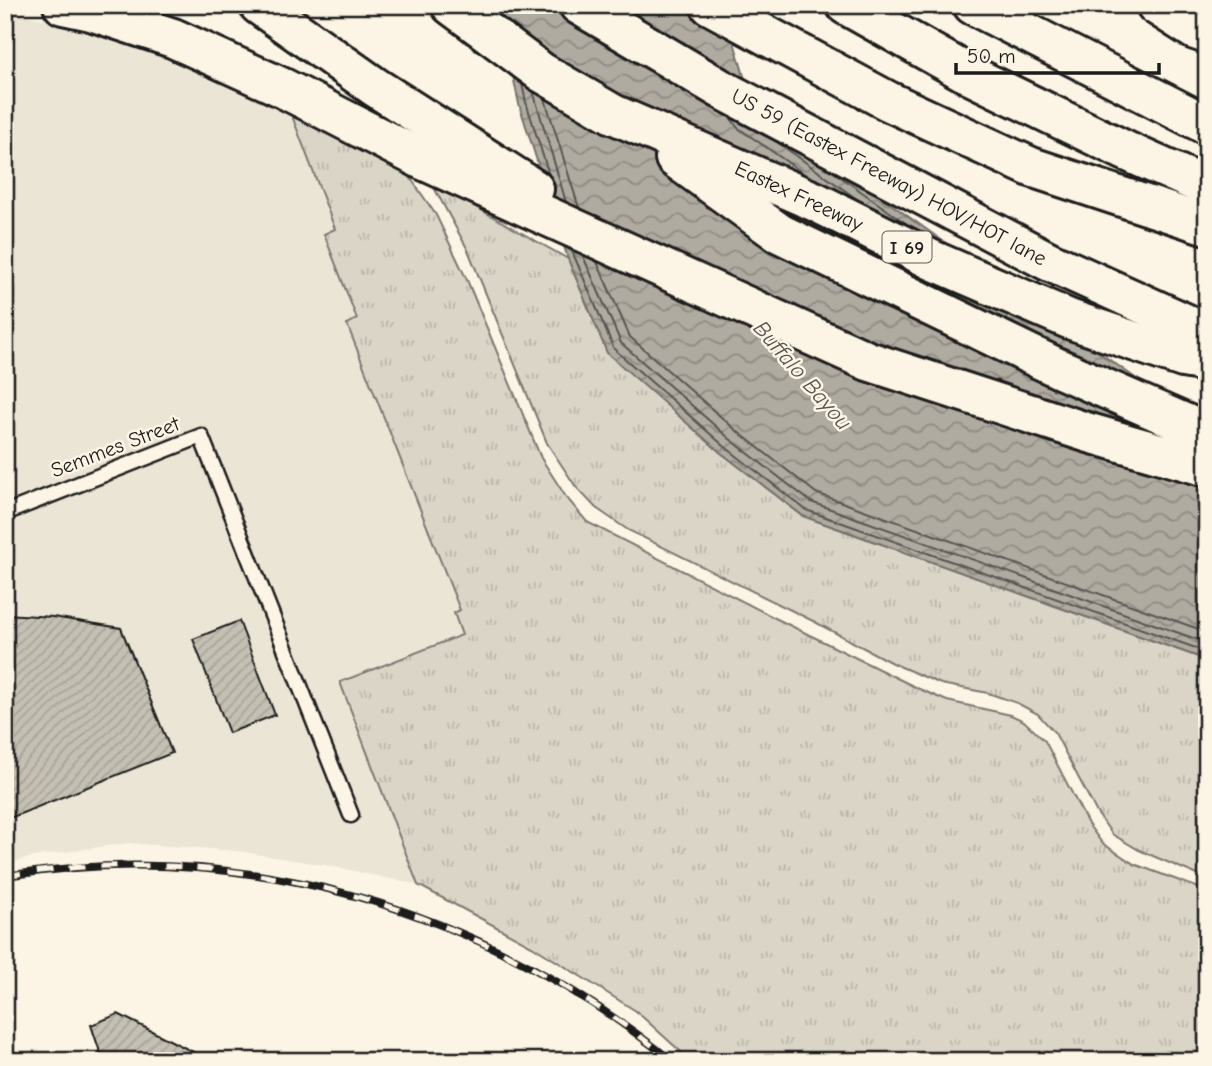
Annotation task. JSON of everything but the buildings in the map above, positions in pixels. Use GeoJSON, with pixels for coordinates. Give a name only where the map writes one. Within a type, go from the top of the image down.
{"type":"FeatureCollection","features":[{"type":"Feature","properties":{"kind":"highway"},"geometry":{"type":"LineString","coordinates":[[63,5],[91,11],[173,38],[281,87],[425,161],[868,361],[1086,432],[1207,467]]}},
{"type":"Feature","properties":{"kind":"highway"},"geometry":{"type":"LineString","coordinates":[[259,5],[374,87],[535,190],[681,277]]}},
{"type":"Feature","properties":{"kind":"highway","name":"Eastex Freeway"},"geometry":{"type":"LineString","coordinates":[[451,5],[541,72],[613,114],[816,202],[932,260],[1069,319],[1183,358],[1207,362]]}},
{"type":"Feature","properties":{"kind":"highway","name":"US 59 (Eastex Freeway) HOV/HOT lane"},"geometry":{"type":"LineString","coordinates":[[579,5],[720,89],[1036,255],[1207,334]]}},
{"type":"Feature","properties":{"kind":"highway"},"geometry":{"type":"LineString","coordinates":[[710,5],[888,102],[1031,167],[1207,225]]}},
{"type":"Feature","properties":{"kind":"highway"},"geometry":{"type":"LineString","coordinates":[[846,5],[972,76],[1207,187]]}},
{"type":"Feature","properties":{"kind":"highway"},"geometry":{"type":"LineString","coordinates":[[972,5],[1207,125]]}},
{"type":"Feature","properties":{"kind":"highway"},"geometry":{"type":"LineString","coordinates":[[1156,5],[1195,30],[1207,34]]}},
{"type":"Feature","properties":{"kind":"highway"},"geometry":{"type":"LineString","coordinates":[[1180,5],[1207,14]]}},
{"type":"Feature","properties":{"kind":"highway"},"geometry":{"type":"LineString","coordinates":[[613,114],[779,233],[1058,368],[1207,433]]}},
{"type":"Feature","properties":{"kind":"lane","name":"Semmes Street"},"geometry":{"type":"LineString","coordinates":[[5,513],[201,436],[351,815]]}},
{"type":"Feature","properties":{"kind":"shaded area"},"geometry":{"type":"Polygon","coordinates":[[[23,15],[85,27],[145,45],[289,108],[335,229],[324,234],[357,319],[347,324],[460,611],[455,613],[462,634],[340,682],[418,885],[331,866],[237,851],[128,843],[38,856],[5,864],[5,17],[23,15]]]}},
{"type":"Feature","properties":{"kind":"green space"},"geometry":{"type":"Polygon","coordinates":[[[289,108],[405,170],[436,215],[467,280],[541,458],[566,497],[587,522],[917,688],[947,701],[1011,715],[1024,721],[1045,741],[1088,824],[1102,843],[1134,864],[1207,891],[1207,1061],[691,1061],[636,1011],[532,946],[418,885],[340,682],[462,635],[454,613],[460,610],[347,324],[357,319],[324,234],[335,229],[289,108]]]}},
{"type":"Feature","properties":{"kind":"green space"},"geometry":{"type":"Polygon","coordinates":[[[431,182],[568,259],[608,353],[720,452],[803,516],[1207,660],[1207,879],[1139,850],[1112,834],[1097,813],[1055,733],[1038,714],[988,693],[941,684],[892,663],[628,530],[596,508],[576,487],[547,443],[468,250],[431,182]]]}},
{"type":"Feature","properties":{"kind":"water","name":"Buffalo Bayou"},"geometry":{"type":"Polygon","coordinates":[[[498,5],[723,5],[753,106],[1207,429],[1207,660],[803,516],[720,452],[607,353],[568,259],[519,104],[498,5]]]}},
{"type":"Feature","properties":{"kind":"railway"},"geometry":{"type":"LineString","coordinates":[[5,876],[95,867],[184,867],[272,877],[358,897],[441,925],[522,962],[599,1008],[672,1061]]}}]}
